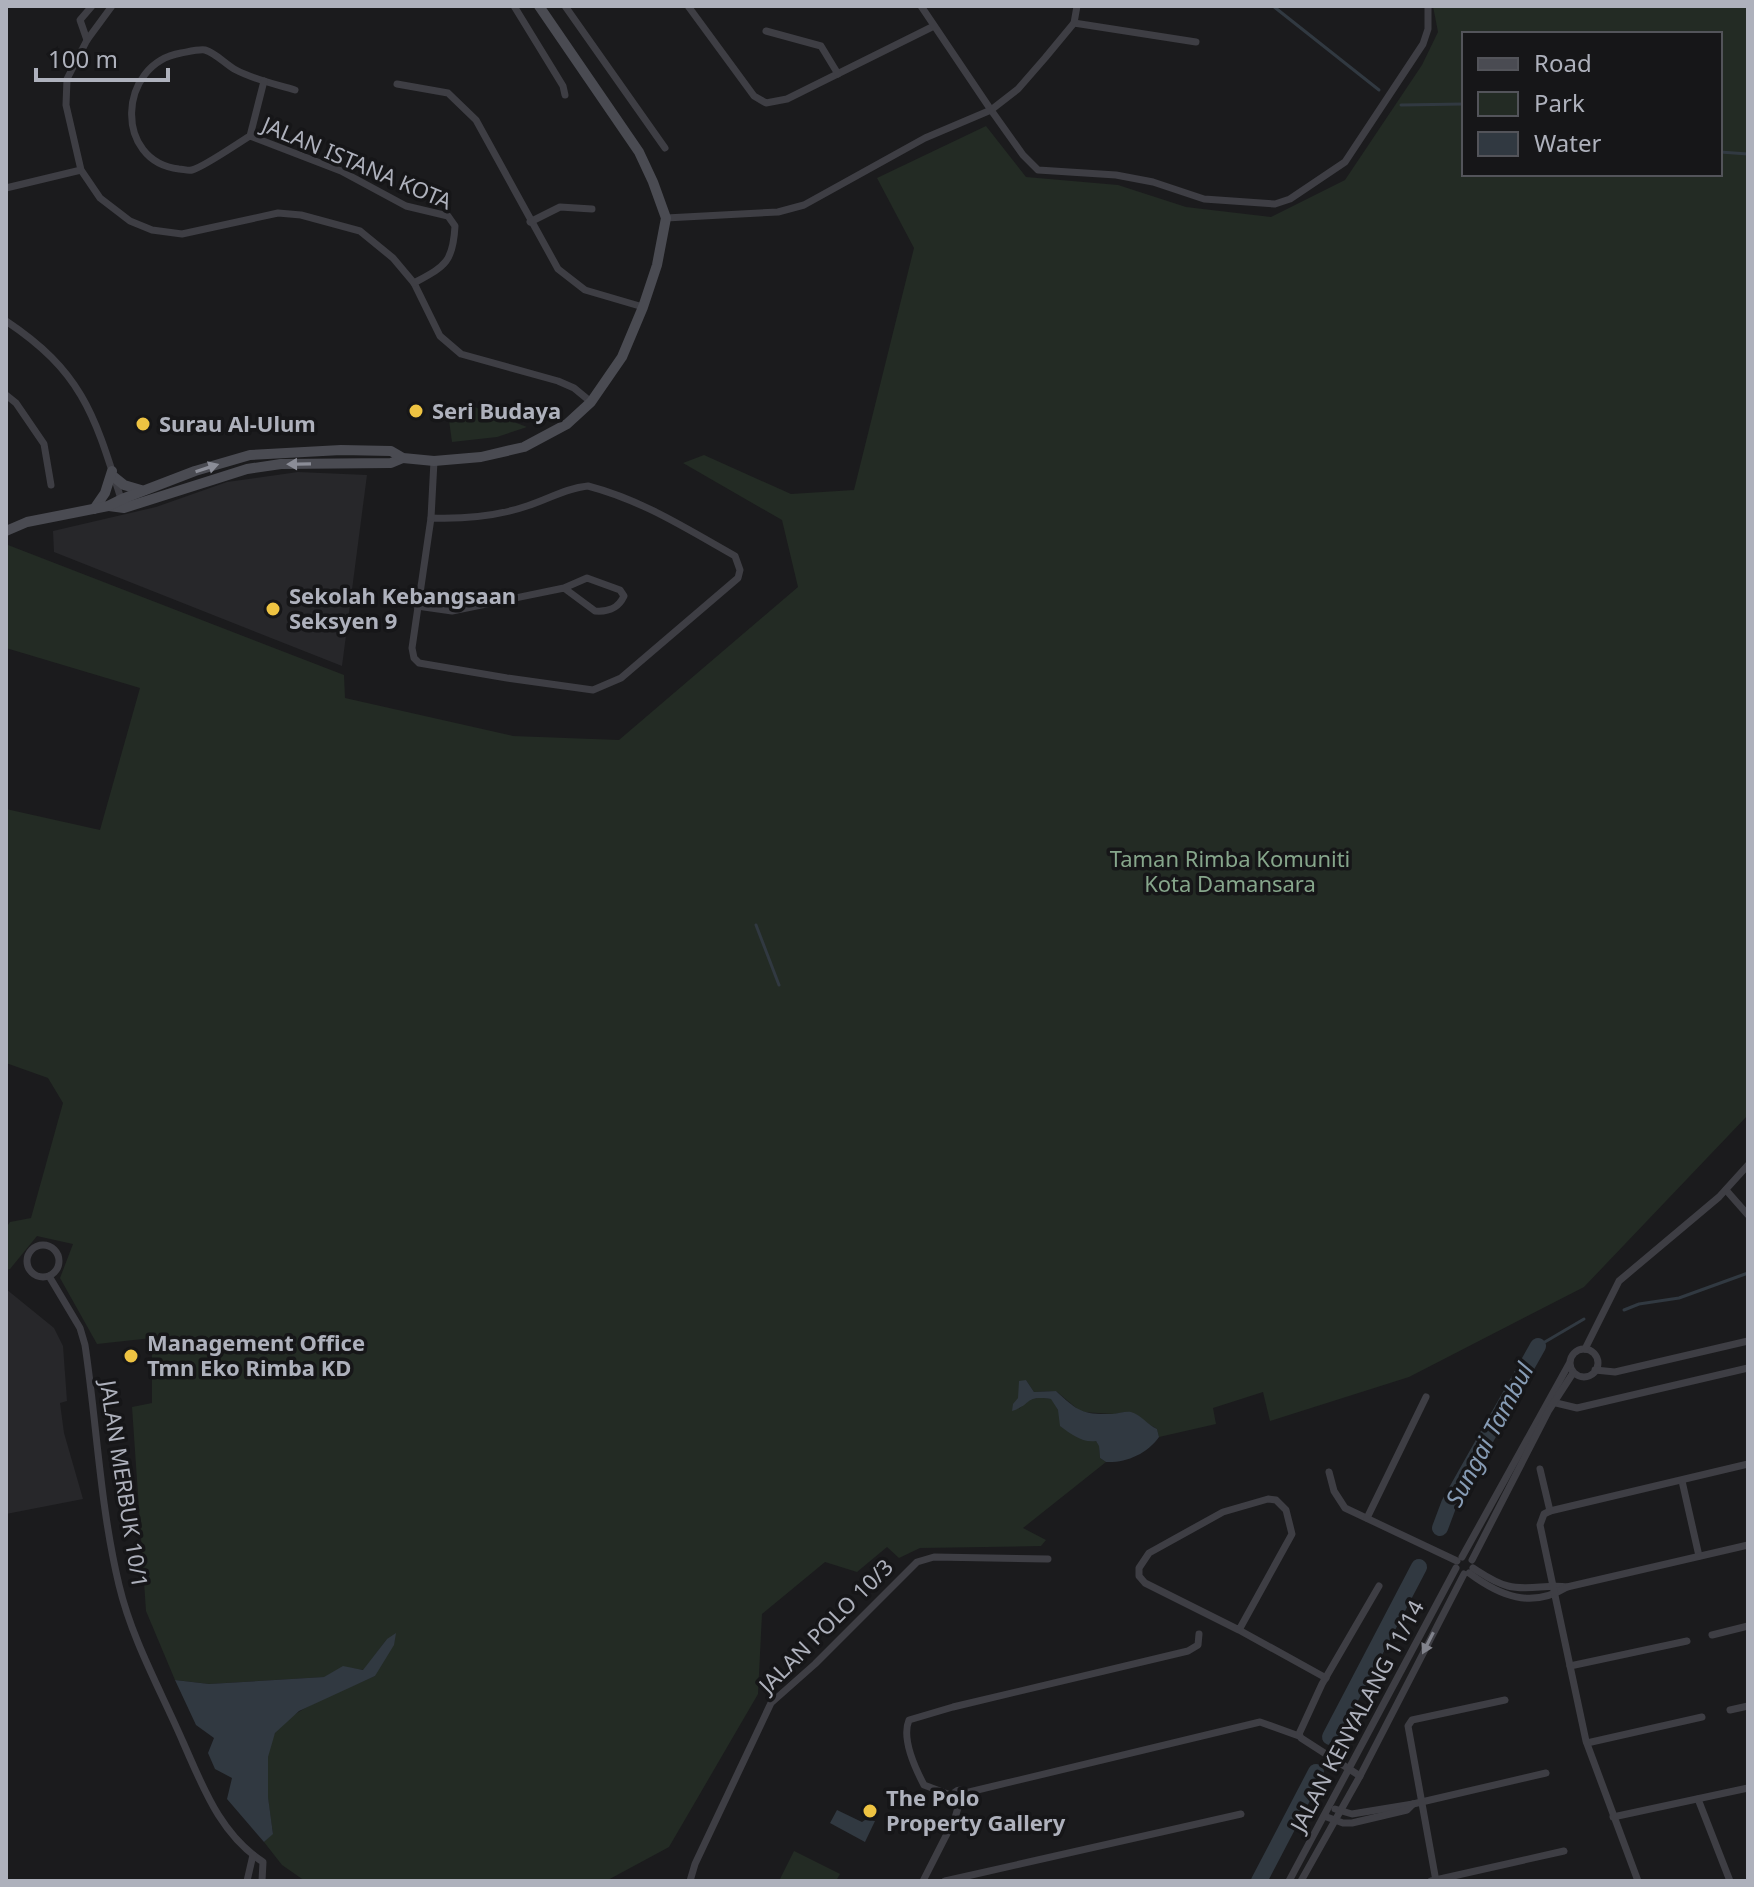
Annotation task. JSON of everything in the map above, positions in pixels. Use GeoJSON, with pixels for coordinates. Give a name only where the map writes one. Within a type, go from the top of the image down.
{"type":"FeatureCollection","features":[{"type":"Feature","properties":{"kind":"street"},"geometry":{"type":"LineString","coordinates":[[87,40],[80,20],[92,6]]}},
{"type":"Feature","properties":{"kind":"street"},"geometry":{"type":"LineString","coordinates":[[112,6],[87,40],[67,79],[66,105],[81,170],[100,198],[130,221],[152,230],[182,234],[278,213],[301,215],[360,231],[393,258],[414,283],[440,336],[461,354],[558,381],[574,388],[591,402]]}},
{"type":"Feature","properties":{"kind":"street"},"geometry":{"type":"LineString","coordinates":[[514,6],[563,86],[565,95]]}},
{"type":"Feature","properties":{"kind":"street"},"geometry":{"type":"LineString","coordinates":[[123,503],[144,490],[243,457],[274,452],[391,451],[403,458],[434,461],[481,457],[524,447],[567,424],[591,402],[622,357],[643,307],[671,217],[639,152],[539,6]]}},
{"type":"Feature","properties":{"kind":"street"},"geometry":{"type":"LineString","coordinates":[[565,6],[665,148]]}},
{"type":"Feature","properties":{"kind":"street"},"geometry":{"type":"LineString","coordinates":[[688,6],[754,96],[760,101],[774,103],[934,26]]}},
{"type":"Feature","properties":{"kind":"street"},"geometry":{"type":"LineString","coordinates":[[921,6],[1023,155],[1038,170],[1134,178],[1216,201],[1275,204],[1290,199],[1345,162],[1423,44],[1428,29],[1428,6]]}},
{"type":"Feature","properties":{"kind":"street"},"geometry":{"type":"LineString","coordinates":[[671,217],[778,212],[804,205],[925,138],[991,110],[1018,89],[1074,23],[1077,6]]}},
{"type":"Feature","properties":{"kind":"street"},"geometry":{"type":"LineString","coordinates":[[1074,23],[1196,42]]}},
{"type":"Feature","properties":{"kind":"street"},"geometry":{"type":"LineString","coordinates":[[766,31],[821,46],[838,74]]}},
{"type":"Feature","properties":{"kind":"street","name":"JALAN ISTANA KOTA"},"geometry":{"type":"LineString","coordinates":[[295,90],[232,68],[204,50],[166,56],[148,70],[133,94],[130,115],[147,155],[167,167],[192,170],[250,136],[341,171],[406,206],[448,216],[455,226],[450,259],[439,270],[414,283]]}},
{"type":"Feature","properties":{"kind":"street"},"geometry":{"type":"LineString","coordinates":[[250,136],[264,81]]}},
{"type":"Feature","properties":{"kind":"street"},"geometry":{"type":"LineString","coordinates":[[397,84],[448,93],[476,120],[558,269],[585,290],[643,307]]}},
{"type":"Feature","properties":{"kind":"street"},"geometry":{"type":"LineString","coordinates":[[6,188],[81,170]]}},
{"type":"Feature","properties":{"kind":"street"},"geometry":{"type":"LineString","coordinates":[[530,222],[560,207],[592,209]]}},
{"type":"Feature","properties":{"kind":"street"},"geometry":{"type":"LineString","coordinates":[[6,321],[33,339],[66,371],[81,392],[93,414],[123,503]]}},
{"type":"Feature","properties":{"kind":"street"},"geometry":{"type":"LineString","coordinates":[[6,395],[16,403],[44,444],[51,485]]}},
{"type":"Feature","properties":{"kind":"street"},"geometry":{"type":"LineString","coordinates":[[341,450],[341,463]]}},
{"type":"Feature","properties":{"kind":"street"},"geometry":{"type":"LineString","coordinates":[[6,531],[27,522],[123,503],[247,469],[281,464],[391,463],[403,458]]}},
{"type":"Feature","properties":{"kind":"street"},"geometry":{"type":"LineString","coordinates":[[431,518],[452,519],[524,507],[568,490],[588,486],[645,506],[735,556],[740,570],[738,578],[621,678],[593,690],[419,663],[414,658],[412,648],[431,518],[434,461]]}},
{"type":"Feature","properties":{"kind":"street"},"geometry":{"type":"LineString","coordinates":[[113,474],[131,489],[144,490]]}},
{"type":"Feature","properties":{"kind":"street"},"geometry":{"type":"LineString","coordinates":[[94,509],[113,474]]}},
{"type":"Feature","properties":{"kind":"street"},"geometry":{"type":"LineString","coordinates":[[417,606],[452,611],[564,588],[587,578],[620,590],[624,596],[621,604],[614,609],[595,611],[564,588]]}},
{"type":"Feature","properties":{"kind":"street"},"geometry":{"type":"LineString","coordinates":[[1748,1165],[1726,1190],[1619,1281],[1585,1349],[1572,1355],[1569,1364],[1573,1373],[1585,1377],[1595,1370],[1615,1372],[1748,1341]]}},
{"type":"Feature","properties":{"kind":"street"},"geometry":{"type":"LineString","coordinates":[[1726,1190],[1748,1215]]}},
{"type":"Feature","properties":{"kind":"street"},"geometry":{"type":"LineString","coordinates":[[41,1245],[51,1247],[58,1255],[59,1265],[49,1276],[34,1274],[28,1265],[31,1250],[41,1245]]}},
{"type":"Feature","properties":{"kind":"street","name":"JALAN MERBUK 10/1"},"geometry":{"type":"LineString","coordinates":[[49,1276],[80,1328],[85,1345],[99,1470],[116,1569],[129,1619],[212,1808],[253,1855],[263,1862],[262,1881]]}},
{"type":"Feature","properties":{"kind":"street"},"geometry":{"type":"LineString","coordinates":[[1585,1349],[1596,1356],[1595,1370]]}},
{"type":"Feature","properties":{"kind":"street","name":"JALAN KENYALANG 11/14"},"geometry":{"type":"LineString","coordinates":[[1301,1881],[1469,1569],[1569,1364]]}},
{"type":"Feature","properties":{"kind":"street"},"geometry":{"type":"LineString","coordinates":[[1551,1401],[1577,1408],[1748,1368]]}},
{"type":"Feature","properties":{"kind":"street","name":"JALAN KENYALANG 11/14"},"geometry":{"type":"LineString","coordinates":[[1289,1881],[1458,1562],[1551,1401],[1573,1373]]}},
{"type":"Feature","properties":{"kind":"street"},"geometry":{"type":"LineString","coordinates":[[1367,1518],[1426,1397]]}},
{"type":"Feature","properties":{"kind":"street"},"geometry":{"type":"LineString","coordinates":[[1638,1881],[1587,1743],[1540,1525],[1544,1514],[1550,1511],[1748,1464]]}},
{"type":"Feature","properties":{"kind":"street"},"geometry":{"type":"LineString","coordinates":[[1540,1469],[1550,1511]]}},
{"type":"Feature","properties":{"kind":"street"},"geometry":{"type":"LineString","coordinates":[[1329,1472],[1340,1503],[1469,1569],[1508,1586],[1520,1588],[1553,1584],[1567,1587]]}},
{"type":"Feature","properties":{"kind":"street"},"geometry":{"type":"LineString","coordinates":[[1682,1481],[1699,1556]]}},
{"type":"Feature","properties":{"kind":"street"},"geometry":{"type":"LineString","coordinates":[[1239,1630],[1292,1534],[1286,1510],[1276,1500],[1268,1499],[1223,1512],[1149,1553],[1139,1568],[1139,1576],[1145,1583],[1326,1678]]}},
{"type":"Feature","properties":{"kind":"street"},"geometry":{"type":"LineString","coordinates":[[1458,1562],[1488,1588],[1505,1596],[1521,1598],[1555,1594],[1567,1587],[1748,1545]]}},
{"type":"Feature","properties":{"kind":"street","name":"JALAN POLO 10/3"},"geometry":{"type":"LineString","coordinates":[[690,1881],[695,1864],[771,1703],[917,1562],[934,1557],[1048,1559]]}},
{"type":"Feature","properties":{"kind":"street"},"geometry":{"type":"LineString","coordinates":[[1299,1736],[1300,1728],[1326,1678],[1379,1586]]}},
{"type":"Feature","properties":{"kind":"street"},"geometry":{"type":"LineString","coordinates":[[1712,1635],[1748,1626]]}},
{"type":"Feature","properties":{"kind":"street"},"geometry":{"type":"LineString","coordinates":[[953,1796],[924,1785],[909,1745],[906,1725],[909,1720],[1188,1651],[1198,1645],[1199,1634]]}},
{"type":"Feature","properties":{"kind":"street"},"geometry":{"type":"LineString","coordinates":[[1570,1666],[1687,1641]]}},
{"type":"Feature","properties":{"kind":"street"},"geometry":{"type":"LineString","coordinates":[[1505,1700],[1412,1720],[1408,1726],[1417,1803],[1435,1881],[1564,1851]]}},
{"type":"Feature","properties":{"kind":"street"},"geometry":{"type":"LineString","coordinates":[[1730,1710],[1748,1706]]}},
{"type":"Feature","properties":{"kind":"street"},"geometry":{"type":"LineString","coordinates":[[1587,1743],[1702,1717]]}},
{"type":"Feature","properties":{"kind":"street"},"geometry":{"type":"LineString","coordinates":[[953,1796],[958,1791],[965,1793],[1260,1722],[1299,1736],[1360,1776]]}},
{"type":"Feature","properties":{"kind":"street"},"geometry":{"type":"LineString","coordinates":[[1330,1806],[1352,1814],[1417,1803],[1546,1773]]}},
{"type":"Feature","properties":{"kind":"street"},"geometry":{"type":"LineString","coordinates":[[1613,1817],[1748,1788]]}},
{"type":"Feature","properties":{"kind":"street"},"geometry":{"type":"LineString","coordinates":[[923,1881],[959,1804],[966,1799],[965,1793]]}},
{"type":"Feature","properties":{"kind":"street"},"geometry":{"type":"LineString","coordinates":[[953,1796],[959,1804]]}},
{"type":"Feature","properties":{"kind":"street"},"geometry":{"type":"LineString","coordinates":[[1698,1799],[1730,1881]]}},
{"type":"Feature","properties":{"kind":"street"},"geometry":{"type":"LineString","coordinates":[[1324,1816],[1334,1821],[1352,1823],[1407,1810],[1417,1803]]}},
{"type":"Feature","properties":{"kind":"street"},"geometry":{"type":"LineString","coordinates":[[945,1881],[1241,1814]]}},
{"type":"Feature","properties":{"kind":"street"},"geometry":{"type":"LineString","coordinates":[[247,1881],[253,1855]]}},
{"type":"Feature","properties":{"kind":"shaded area","name":"Sekolah Kebangsaan Seksyen 9"},"geometry":{"type":"Polygon","coordinates":[[[298,472],[367,475],[342,666],[54,552],[53,531],[156,507],[227,482],[298,472]]]}},
{"type":"Feature","properties":{"kind":"shaded area"},"geometry":{"type":"Polygon","coordinates":[[[6,1289],[54,1328],[63,1346],[67,1401],[60,1403],[64,1433],[83,1499],[6,1514],[6,1289]]]}},
{"type":"Feature","properties":{"kind":"green space","name":"Taman Rimba Komuniti Kota Damansara"},"geometry":{"type":"Polygon","coordinates":[[[1433,6],[1748,6],[1748,1115],[1584,1287],[1409,1377],[1270,1421],[1263,1392],[1213,1408],[1216,1424],[1159,1437],[1157,1429],[1128,1412],[1081,1412],[1056,1391],[1034,1392],[1026,1380],[1019,1409],[1034,1399],[1052,1399],[1058,1410],[1096,1441],[1100,1458],[1106,1462],[1023,1528],[1046,1540],[1041,1546],[920,1548],[899,1558],[887,1547],[857,1572],[825,1562],[762,1614],[758,1694],[669,1847],[606,1881],[305,1881],[282,1865],[264,1842],[273,1833],[267,1784],[270,1746],[274,1735],[291,1717],[375,1676],[387,1639],[364,1670],[343,1667],[325,1677],[209,1684],[175,1680],[146,1611],[132,1407],[152,1403],[152,1338],[97,1344],[60,1278],[73,1244],[37,1236],[6,1270],[6,1228],[10,1222],[31,1218],[63,1103],[48,1078],[6,1063],[6,809],[100,830],[140,688],[6,648],[6,546],[344,675],[345,698],[513,736],[619,740],[798,587],[782,520],[683,463],[704,455],[791,494],[854,490],[914,248],[877,178],[986,126],[1026,177],[1118,185],[1186,207],[1271,217],[1345,180],[1422,65],[1438,32],[1433,6]]]}},
{"type":"Feature","properties":{"kind":"green space"},"geometry":{"type":"Polygon","coordinates":[[[467,404],[527,427],[497,437],[452,442],[448,413],[467,404]]]}},
{"type":"Feature","properties":{"kind":"green space"},"geometry":{"type":"Polygon","coordinates":[[[794,1851],[840,1874],[836,1881],[779,1881],[794,1851]]]}},
{"type":"Feature","properties":{"kind":"water"},"geometry":{"type":"Polygon","coordinates":[[[1026,1380],[1034,1392],[1056,1391],[1086,1412],[1134,1413],[1157,1429],[1159,1437],[1136,1456],[1106,1462],[1100,1458],[1096,1441],[1081,1439],[1060,1426],[1058,1410],[1051,1399],[1032,1399],[1012,1411],[1018,1398],[1019,1381],[1026,1380]]]}},
{"type":"Feature","properties":{"kind":"water"},"geometry":{"type":"Polygon","coordinates":[[[396,1633],[394,1645],[375,1676],[299,1711],[275,1733],[268,1757],[268,1797],[273,1834],[264,1842],[227,1799],[232,1778],[215,1769],[208,1753],[214,1738],[196,1725],[175,1680],[209,1684],[324,1677],[343,1666],[363,1670],[387,1639],[396,1633]]]}},
{"type":"Feature","properties":{"kind":"water"},"geometry":{"type":"Polygon","coordinates":[[[837,1810],[862,1822],[875,1821],[865,1842],[830,1823],[837,1810]]]}},
{"type":"Feature","properties":{"kind":"waterway"},"geometry":{"type":"LineString","coordinates":[[1273,6],[1379,90]]}},
{"type":"Feature","properties":{"kind":"waterway"},"geometry":{"type":"LineString","coordinates":[[1401,105],[1462,104]]}},
{"type":"Feature","properties":{"kind":"waterway"},"geometry":{"type":"LineString","coordinates":[[1722,152],[1748,154]]}},
{"type":"Feature","properties":{"kind":"waterway"},"geometry":{"type":"LineString","coordinates":[[756,925],[779,985]]}},
{"type":"Feature","properties":{"kind":"waterway","name":"Sungai Tambul"},"geometry":{"type":"LineString","coordinates":[[1624,1310],[1639,1304],[1679,1298],[1748,1273]]}},
{"type":"Feature","properties":{"kind":"waterway","name":"Sungai Tambul"},"geometry":{"type":"LineString","coordinates":[[1538,1346],[1584,1319]]}},
{"type":"Feature","properties":{"kind":"waterway","name":"Sungai Tambul"},"geometry":{"type":"LineString","coordinates":[[1440,1528],[1449,1504],[1538,1346]]}},
{"type":"Feature","properties":{"kind":"waterway","name":"Sungai Tambul"},"geometry":{"type":"LineString","coordinates":[[1330,1737],[1419,1567]]}},
{"type":"Feature","properties":{"kind":"waterway","name":"Sungai Tambul"},"geometry":{"type":"LineString","coordinates":[[1259,1881],[1316,1772]]}},
{"type":"Feature","properties":{"kind":"place","name":"Seri Budaya"},"geometry":{"type":"Point","coordinates":[416,411]}},
{"type":"Feature","properties":{"kind":"place","name":"Surau Al-Ulum"},"geometry":{"type":"Point","coordinates":[143,424]}},
{"type":"Feature","properties":{"kind":"place","name":"Sekolah Kebangsaan Seksyen 9"},"geometry":{"type":"Point","coordinates":[273,609]}},
{"type":"Feature","properties":{"kind":"place","name":"Management Office Tmn Eko Rimba KD"},"geometry":{"type":"Point","coordinates":[131,1356]}},
{"type":"Feature","properties":{"kind":"place","name":"The Polo Property Gallery"},"geometry":{"type":"Point","coordinates":[870,1811]}}]}
